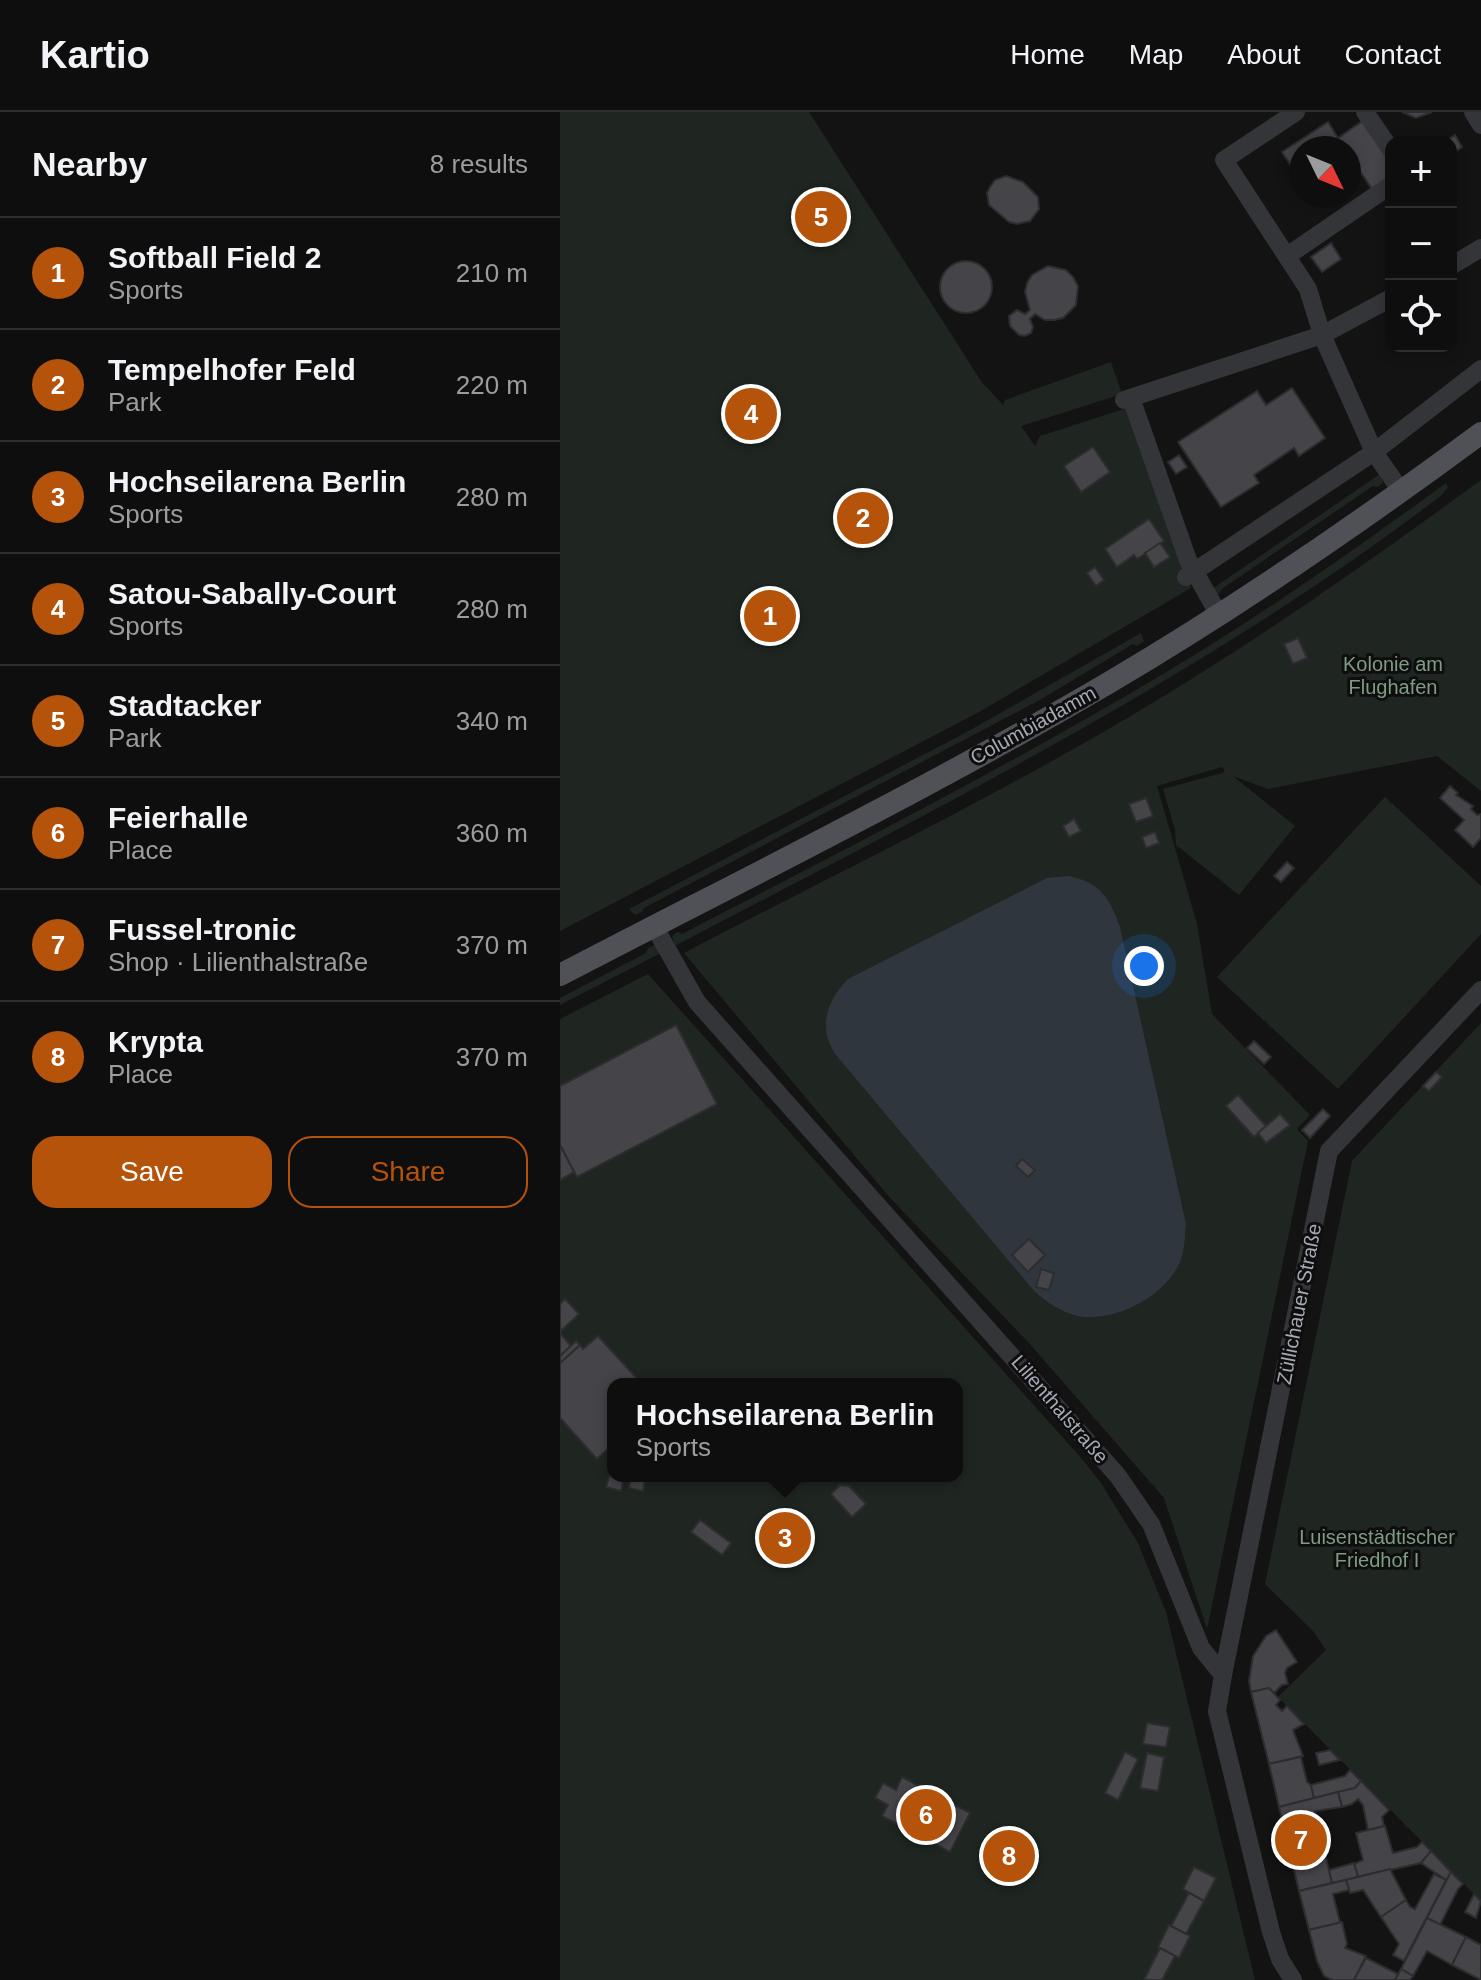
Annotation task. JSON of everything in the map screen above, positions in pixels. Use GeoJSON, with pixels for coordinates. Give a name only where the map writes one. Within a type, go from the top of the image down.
{"type":"FeatureCollection","features":[{"type":"Feature","properties":{"kind":"main road","name":"Columbiadamm"},"geometry":{"type":"LineString","coordinates":[[560,975],[1044,720],[1219,615],[1481,433]]}},
{"type":"Feature","properties":{"kind":"street"},"geometry":{"type":"LineString","coordinates":[[1296,112],[1224,160],[1308,289],[1322,335],[1374,452],[1401,491]]}},
{"type":"Feature","properties":{"kind":"street"},"geometry":{"type":"LineString","coordinates":[[1365,112],[1385,141]]}},
{"type":"Feature","properties":{"kind":"street"},"geometry":{"type":"LineString","coordinates":[[1473,112],[1481,125]]}},
{"type":"Feature","properties":{"kind":"street"},"geometry":{"type":"LineString","coordinates":[[1361,198],[1385,188]]}},
{"type":"Feature","properties":{"kind":"street"},"geometry":{"type":"LineString","coordinates":[[1287,256],[1342,208]]}},
{"type":"Feature","properties":{"kind":"street"},"geometry":{"type":"LineString","coordinates":[[1457,262],[1481,248]]}},
{"type":"Feature","properties":{"kind":"street"},"geometry":{"type":"LineString","coordinates":[[1219,615],[1190,575],[1128,399],[1322,335],[1385,301]]}},
{"type":"Feature","properties":{"kind":"street"},"geometry":{"type":"LineString","coordinates":[[1190,575],[1374,452],[1481,369]]}},
{"type":"Feature","properties":{"kind":"street","name":"Lilienthalstraße"},"geometry":{"type":"LineString","coordinates":[[654,926],[697,1002],[1118,1476],[1151,1524],[1201,1648],[1223,1675]]}},
{"type":"Feature","properties":{"kind":"street","name":"Züllichauer Straße"},"geometry":{"type":"LineString","coordinates":[[1223,1675],[1329,1151],[1481,990]]}},
{"type":"Feature","properties":{"kind":"street"},"geometry":{"type":"LineString","coordinates":[[1223,1675],[1217,1711],[1271,1932],[1280,1959],[1293,1980]]}},
{"type":"Feature","properties":{"kind":"green space"},"geometry":{"type":"Polygon","coordinates":[[[560,112],[809,112],[981,381],[1003,405],[1005,400],[1111,362],[1122,394],[1021,426],[1035,446],[1040,436],[1127,408],[1191,588],[979,712],[560,931],[560,112]]]}},
{"type":"Feature","properties":{"kind":"green space"},"geometry":{"type":"Polygon","coordinates":[[[1380,474],[1383,483],[1378,487],[1373,486],[1223,588],[1218,595],[1212,589],[1380,474]]]}},
{"type":"Feature","properties":{"kind":"green space","name":"Kolonie am Flughafen"},"geometry":{"type":"Polygon","coordinates":[[[1481,480],[1481,791],[1437,756],[1268,789],[1233,776],[1295,826],[1239,895],[1176,845],[1175,830],[1163,789],[1225,770],[1222,767],[1157,786],[1197,924],[1212,1014],[1310,1115],[1297,1129],[1308,1141],[1207,1629],[1164,1498],[1029,1343],[891,1199],[684,953],[961,810],[1124,720],[1261,634],[1481,480]],[[1120,927],[831,1048],[1034,1291],[1063,1311],[1083,1317],[1111,1315],[1150,1296],[1171,1277],[1180,1260],[1186,1223],[1120,927]]]}},
{"type":"Feature","properties":{"kind":"green space"},"geometry":{"type":"Polygon","coordinates":[[[1446,483],[1448,487],[1442,495],[1352,561],[1164,681],[1068,737],[675,946],[672,936],[678,932],[682,934],[922,809],[1158,677],[1305,583],[1446,483]]]}},
{"type":"Feature","properties":{"kind":"green space"},"geometry":{"type":"Polygon","coordinates":[[[1141,633],[1144,641],[1137,646],[1133,644],[1038,701],[644,908],[642,912],[635,915],[629,909],[965,733],[1141,633]]]}},
{"type":"Feature","properties":{"kind":"green space"},"geometry":{"type":"Polygon","coordinates":[[[1385,797],[1481,886],[1481,934],[1338,1089],[1217,977],[1385,797]]]}},
{"type":"Feature","properties":{"kind":"green space"},"geometry":{"type":"Polygon","coordinates":[[[655,945],[661,953],[560,1005],[560,998],[646,953],[648,948],[655,945]]]}},
{"type":"Feature","properties":{"kind":"green space"},"geometry":{"type":"Polygon","coordinates":[[[648,974],[1083,1460],[1138,1543],[1166,1612],[1255,1980],[560,1980],[560,1019],[648,974]]]}},
{"type":"Feature","properties":{"kind":"green space","name":"Luisenstädtischer Friedhof I"},"geometry":{"type":"Polygon","coordinates":[[[1481,1023],[1481,1901],[1278,1697],[1326,1650],[1314,1632],[1265,1584],[1352,1161],[1481,1023]]]}},
{"type":"Feature","properties":{"kind":"shaded area"},"geometry":{"type":"Polygon","coordinates":[[[1068,876],[1096,887],[1108,900],[1120,927],[1186,1223],[1180,1261],[1171,1277],[1138,1304],[1097,1317],[1070,1314],[1034,1291],[836,1055],[830,1045],[826,1025],[830,1005],[848,979],[1047,878],[1068,876]]]}},
{"type":"Feature","properties":{"kind":"building"},"geometry":{"type":"Polygon","coordinates":[[[1402,112],[1432,112],[1416,118],[1402,112]]]}},
{"type":"Feature","properties":{"kind":"building"},"geometry":{"type":"Polygon","coordinates":[[[1364,120],[1385,152],[1385,180],[1372,189],[1361,173],[1361,136],[1341,136],[1364,120]]]}},
{"type":"Feature","properties":{"kind":"building"},"geometry":{"type":"Polygon","coordinates":[[[1328,122],[1337,136],[1307,136],[1328,122]]]}},
{"type":"Feature","properties":{"kind":"building"},"geometry":{"type":"Polygon","coordinates":[[[1289,147],[1289,163],[1282,152],[1289,147]]]}},
{"type":"Feature","properties":{"kind":"building"},"geometry":{"type":"Polygon","coordinates":[[[1006,176],[1023,182],[1038,197],[1039,209],[1030,221],[1009,222],[989,205],[987,193],[990,187],[995,180],[1006,176]]]}},
{"type":"Feature","properties":{"kind":"building"},"geometry":{"type":"Polygon","coordinates":[[[1331,243],[1341,259],[1322,272],[1311,257],[1331,243]]]}},
{"type":"Feature","properties":{"kind":"building"},"geometry":{"type":"Polygon","coordinates":[[[966,261],[985,268],[992,287],[985,306],[966,313],[947,306],[940,287],[947,268],[966,261]]]}},
{"type":"Feature","properties":{"kind":"building"},"geometry":{"type":"Polygon","coordinates":[[[1048,266],[1066,270],[1073,277],[1078,286],[1076,305],[1063,318],[1054,320],[1045,320],[1035,314],[1030,319],[1033,327],[1031,333],[1019,335],[1010,326],[1009,316],[1017,310],[1025,314],[1030,310],[1025,292],[1027,283],[1032,275],[1048,266]]]}},
{"type":"Feature","properties":{"kind":"building"},"geometry":{"type":"Polygon","coordinates":[[[1292,388],[1325,438],[1299,456],[1294,448],[1254,475],[1259,483],[1221,507],[1178,442],[1257,391],[1266,405],[1292,388]]]}},
{"type":"Feature","properties":{"kind":"building"},"geometry":{"type":"Polygon","coordinates":[[[1093,447],[1110,472],[1081,492],[1064,466],[1093,447]]]}},
{"type":"Feature","properties":{"kind":"building"},"geometry":{"type":"Polygon","coordinates":[[[1179,455],[1187,467],[1176,474],[1168,462],[1179,455]]]}},
{"type":"Feature","properties":{"kind":"building"},"geometry":{"type":"Polygon","coordinates":[[[1149,519],[1164,541],[1137,559],[1134,555],[1117,567],[1105,549],[1149,519]]]}},
{"type":"Feature","properties":{"kind":"building"},"geometry":{"type":"Polygon","coordinates":[[[1160,543],[1170,557],[1154,567],[1145,553],[1160,543]]]}},
{"type":"Feature","properties":{"kind":"building"},"geometry":{"type":"Polygon","coordinates":[[[1095,567],[1104,580],[1096,586],[1087,573],[1095,567]]]}},
{"type":"Feature","properties":{"kind":"building"},"geometry":{"type":"Polygon","coordinates":[[[1298,638],[1307,658],[1293,664],[1284,644],[1298,638]]]}},
{"type":"Feature","properties":{"kind":"building"},"geometry":{"type":"Polygon","coordinates":[[[1450,786],[1458,793],[1456,795],[1473,806],[1471,809],[1477,815],[1481,814],[1481,838],[1473,847],[1455,830],[1464,820],[1440,798],[1450,786]]]}},
{"type":"Feature","properties":{"kind":"building"},"geometry":{"type":"Polygon","coordinates":[[[1146,798],[1153,816],[1136,822],[1129,804],[1146,798]]]}},
{"type":"Feature","properties":{"kind":"building"},"geometry":{"type":"Polygon","coordinates":[[[1074,819],[1081,831],[1069,837],[1063,826],[1074,819]]]}},
{"type":"Feature","properties":{"kind":"building"},"geometry":{"type":"Polygon","coordinates":[[[1155,832],[1159,843],[1146,848],[1142,837],[1155,832]]]}},
{"type":"Feature","properties":{"kind":"building"},"geometry":{"type":"Polygon","coordinates":[[[1287,862],[1294,868],[1281,882],[1274,876],[1287,862]]]}},
{"type":"Feature","properties":{"kind":"building"},"geometry":{"type":"Polygon","coordinates":[[[676,1025],[717,1104],[577,1177],[560,1145],[560,1086],[676,1025]]]}},
{"type":"Feature","properties":{"kind":"building"},"geometry":{"type":"Polygon","coordinates":[[[1254,1041],[1271,1057],[1264,1064],[1247,1048],[1254,1041]]]}},
{"type":"Feature","properties":{"kind":"building"},"geometry":{"type":"Polygon","coordinates":[[[1436,1072],[1442,1077],[1429,1091],[1423,1086],[1436,1072]]]}},
{"type":"Feature","properties":{"kind":"building"},"geometry":{"type":"Polygon","coordinates":[[[1238,1095],[1266,1126],[1254,1137],[1226,1106],[1238,1095]]]}},
{"type":"Feature","properties":{"kind":"building"},"geometry":{"type":"Polygon","coordinates":[[[1323,1109],[1330,1116],[1310,1138],[1302,1130],[1323,1109]]]}},
{"type":"Feature","properties":{"kind":"building"},"geometry":{"type":"Polygon","coordinates":[[[1280,1114],[1290,1125],[1266,1143],[1258,1133],[1280,1114]]]}},
{"type":"Feature","properties":{"kind":"building"},"geometry":{"type":"Polygon","coordinates":[[[560,1145],[574,1172],[560,1180],[560,1145]]]}},
{"type":"Feature","properties":{"kind":"building"},"geometry":{"type":"Polygon","coordinates":[[[1022,1159],[1035,1170],[1028,1177],[1016,1166],[1022,1159]]]}},
{"type":"Feature","properties":{"kind":"building"},"geometry":{"type":"Polygon","coordinates":[[[1029,1239],[1045,1255],[1028,1272],[1012,1255],[1029,1239]]]}},
{"type":"Feature","properties":{"kind":"building"},"geometry":{"type":"Polygon","coordinates":[[[1041,1269],[1054,1273],[1049,1290],[1036,1287],[1041,1269]]]}},
{"type":"Feature","properties":{"kind":"building"},"geometry":{"type":"Polygon","coordinates":[[[565,1299],[579,1314],[560,1332],[560,1304],[565,1299]]]}},
{"type":"Feature","properties":{"kind":"building"},"geometry":{"type":"Polygon","coordinates":[[[560,1333],[571,1346],[560,1356],[560,1333]]]}},
{"type":"Feature","properties":{"kind":"building"},"geometry":{"type":"Polygon","coordinates":[[[598,1336],[636,1378],[607,1378],[607,1450],[597,1459],[560,1418],[560,1363],[580,1345],[583,1349],[598,1336]]]}},
{"type":"Feature","properties":{"kind":"building"},"geometry":{"type":"Polygon","coordinates":[[[576,1341],[580,1345],[560,1363],[560,1356],[576,1341]]]}},
{"type":"Feature","properties":{"kind":"building"},"geometry":{"type":"Polygon","coordinates":[[[608,1482],[623,1482],[621,1491],[606,1487],[608,1482]]]}},
{"type":"Feature","properties":{"kind":"building"},"geometry":{"type":"Polygon","coordinates":[[[630,1482],[645,1482],[643,1491],[629,1488],[630,1482]]]}},
{"type":"Feature","properties":{"kind":"building"},"geometry":{"type":"Polygon","coordinates":[[[840,1485],[849,1486],[866,1504],[852,1517],[831,1494],[840,1485]]]}},
{"type":"Feature","properties":{"kind":"building"},"geometry":{"type":"Polygon","coordinates":[[[700,1520],[731,1543],[722,1555],[691,1532],[700,1520]]]}},
{"type":"Feature","properties":{"kind":"building"},"geometry":{"type":"Polygon","coordinates":[[[1276,1630],[1297,1662],[1287,1668],[1288,1684],[1282,1685],[1274,1693],[1269,1688],[1251,1692],[1249,1681],[1253,1656],[1266,1636],[1276,1630]]]}},
{"type":"Feature","properties":{"kind":"building"},"geometry":{"type":"Polygon","coordinates":[[[1269,1688],[1280,1700],[1276,1705],[1282,1711],[1287,1706],[1304,1724],[1293,1730],[1303,1756],[1269,1764],[1251,1692],[1269,1688]]]}},
{"type":"Feature","properties":{"kind":"building"},"geometry":{"type":"Polygon","coordinates":[[[1147,1723],[1170,1727],[1166,1747],[1143,1744],[1147,1723]]]}},
{"type":"Feature","properties":{"kind":"building"},"geometry":{"type":"Polygon","coordinates":[[[1330,1750],[1340,1760],[1319,1765],[1316,1753],[1330,1750]]]}},
{"type":"Feature","properties":{"kind":"building"},"geometry":{"type":"Polygon","coordinates":[[[1125,1752],[1138,1759],[1118,1800],[1105,1793],[1125,1752]]]}},
{"type":"Feature","properties":{"kind":"building"},"geometry":{"type":"Polygon","coordinates":[[[1147,1753],[1164,1757],[1158,1791],[1140,1788],[1147,1753]]]}},
{"type":"Feature","properties":{"kind":"building"},"geometry":{"type":"Polygon","coordinates":[[[1301,1757],[1314,1798],[1279,1807],[1269,1764],[1301,1757]]]}},
{"type":"Feature","properties":{"kind":"building"},"geometry":{"type":"Polygon","coordinates":[[[1350,1770],[1361,1781],[1355,1788],[1314,1798],[1311,1785],[1345,1776],[1350,1770]]]}},
{"type":"Feature","properties":{"kind":"building"},"geometry":{"type":"Polygon","coordinates":[[[902,1777],[970,1813],[950,1852],[882,1816],[888,1805],[875,1798],[883,1783],[896,1790],[902,1777]]]}},
{"type":"Feature","properties":{"kind":"building"},"geometry":{"type":"Polygon","coordinates":[[[1361,1781],[1389,1810],[1382,1817],[1384,1826],[1368,1830],[1363,1805],[1358,1799],[1342,1807],[1338,1792],[1355,1788],[1361,1781]]]}},
{"type":"Feature","properties":{"kind":"building"},"geometry":{"type":"Polygon","coordinates":[[[1338,1792],[1342,1807],[1315,1811],[1322,1841],[1289,1849],[1279,1807],[1338,1792]]]}},
{"type":"Feature","properties":{"kind":"building"},"geometry":{"type":"Polygon","coordinates":[[[1385,1826],[1393,1853],[1417,1847],[1422,1842],[1431,1851],[1421,1863],[1358,1877],[1354,1864],[1363,1860],[1356,1833],[1385,1826]]]}},
{"type":"Feature","properties":{"kind":"building"},"geometry":{"type":"Polygon","coordinates":[[[1322,1841],[1332,1883],[1299,1891],[1289,1849],[1322,1841]]]}},
{"type":"Feature","properties":{"kind":"building"},"geometry":{"type":"Polygon","coordinates":[[[1005,1846],[1018,1854],[1012,1867],[998,1861],[1005,1846]]]}},
{"type":"Feature","properties":{"kind":"building"},"geometry":{"type":"Polygon","coordinates":[[[1431,1851],[1451,1872],[1446,1880],[1421,1863],[1431,1851]]]}},
{"type":"Feature","properties":{"kind":"building"},"geometry":{"type":"Polygon","coordinates":[[[1354,1863],[1358,1877],[1332,1883],[1329,1870],[1354,1863]]]}},
{"type":"Feature","properties":{"kind":"building"},"geometry":{"type":"Polygon","coordinates":[[[1194,1867],[1216,1878],[1204,1901],[1183,1889],[1194,1867]]]}},
{"type":"Feature","properties":{"kind":"building"},"geometry":{"type":"Polygon","coordinates":[[[1390,1869],[1406,1900],[1381,1917],[1363,1890],[1350,1893],[1346,1880],[1390,1869]]]}},
{"type":"Feature","properties":{"kind":"building"},"geometry":{"type":"Polygon","coordinates":[[[1451,1872],[1463,1884],[1440,1925],[1427,1918],[1451,1872]]]}},
{"type":"Feature","properties":{"kind":"building"},"geometry":{"type":"Polygon","coordinates":[[[1434,1874],[1446,1880],[1404,1961],[1393,1955],[1399,1944],[1381,1917],[1406,1900],[1415,1909],[1434,1874]]]}},
{"type":"Feature","properties":{"kind":"building"},"geometry":{"type":"Polygon","coordinates":[[[1346,1880],[1349,1890],[1333,1894],[1340,1923],[1309,1930],[1299,1891],[1346,1880]]]}},
{"type":"Feature","properties":{"kind":"building"},"geometry":{"type":"Polygon","coordinates":[[[1189,1893],[1204,1901],[1186,1934],[1171,1926],[1189,1893]]]}},
{"type":"Feature","properties":{"kind":"building"},"geometry":{"type":"Polygon","coordinates":[[[1474,1894],[1481,1901],[1476,1918],[1465,1912],[1474,1894]]]}},
{"type":"Feature","properties":{"kind":"building"},"geometry":{"type":"Polygon","coordinates":[[[1427,1918],[1466,1937],[1452,1965],[1427,1951],[1413,1976],[1401,1969],[1427,1918]]]}},
{"type":"Feature","properties":{"kind":"building"},"geometry":{"type":"Polygon","coordinates":[[[1342,1922],[1347,1944],[1345,1948],[1366,1956],[1354,1980],[1332,1980],[1324,1976],[1309,1930],[1342,1922]]]}},
{"type":"Feature","properties":{"kind":"building"},"geometry":{"type":"Polygon","coordinates":[[[1169,1925],[1190,1936],[1179,1958],[1158,1947],[1169,1925]]]}},
{"type":"Feature","properties":{"kind":"building"},"geometry":{"type":"Polygon","coordinates":[[[1466,1937],[1481,1945],[1481,1980],[1452,1965],[1466,1937]]]}},
{"type":"Feature","properties":{"kind":"building"},"geometry":{"type":"Polygon","coordinates":[[[1160,1948],[1175,1956],[1162,1980],[1144,1980],[1160,1948]]]}},
{"type":"Feature","properties":{"kind":"building"},"geometry":{"type":"Polygon","coordinates":[[[1366,1958],[1398,1974],[1395,1980],[1354,1980],[1366,1958]]]}},
{"type":"Feature","properties":{"kind":"building"},"geometry":{"type":"Polygon","coordinates":[[[1401,1969],[1413,1976],[1410,1980],[1395,1980],[1401,1969]]]}},
{"type":"Feature","properties":{"kind":"place","name":"Stadtacker"},"geometry":{"type":"Point","coordinates":[821,217]}},
{"type":"Feature","properties":{"kind":"place","name":"Satou-Sabally-Court"},"geometry":{"type":"Point","coordinates":[751,414]}},
{"type":"Feature","properties":{"kind":"place","name":"Tempelhofer Feld"},"geometry":{"type":"Point","coordinates":[863,518]}},
{"type":"Feature","properties":{"kind":"place","name":"Softball Field 2"},"geometry":{"type":"Point","coordinates":[770,616]}},
{"type":"Feature","properties":{"kind":"place","name":"Hochseilarena Berlin"},"geometry":{"type":"Point","coordinates":[785,1538]}},
{"type":"Feature","properties":{"kind":"place","name":"Feierhalle"},"geometry":{"type":"Point","coordinates":[926,1815]}},
{"type":"Feature","properties":{"kind":"place","name":"Fussel-tronic"},"geometry":{"type":"Point","coordinates":[1301,1840]}},
{"type":"Feature","properties":{"kind":"place","name":"Krypta"},"geometry":{"type":"Point","coordinates":[1009,1856]}}]}
